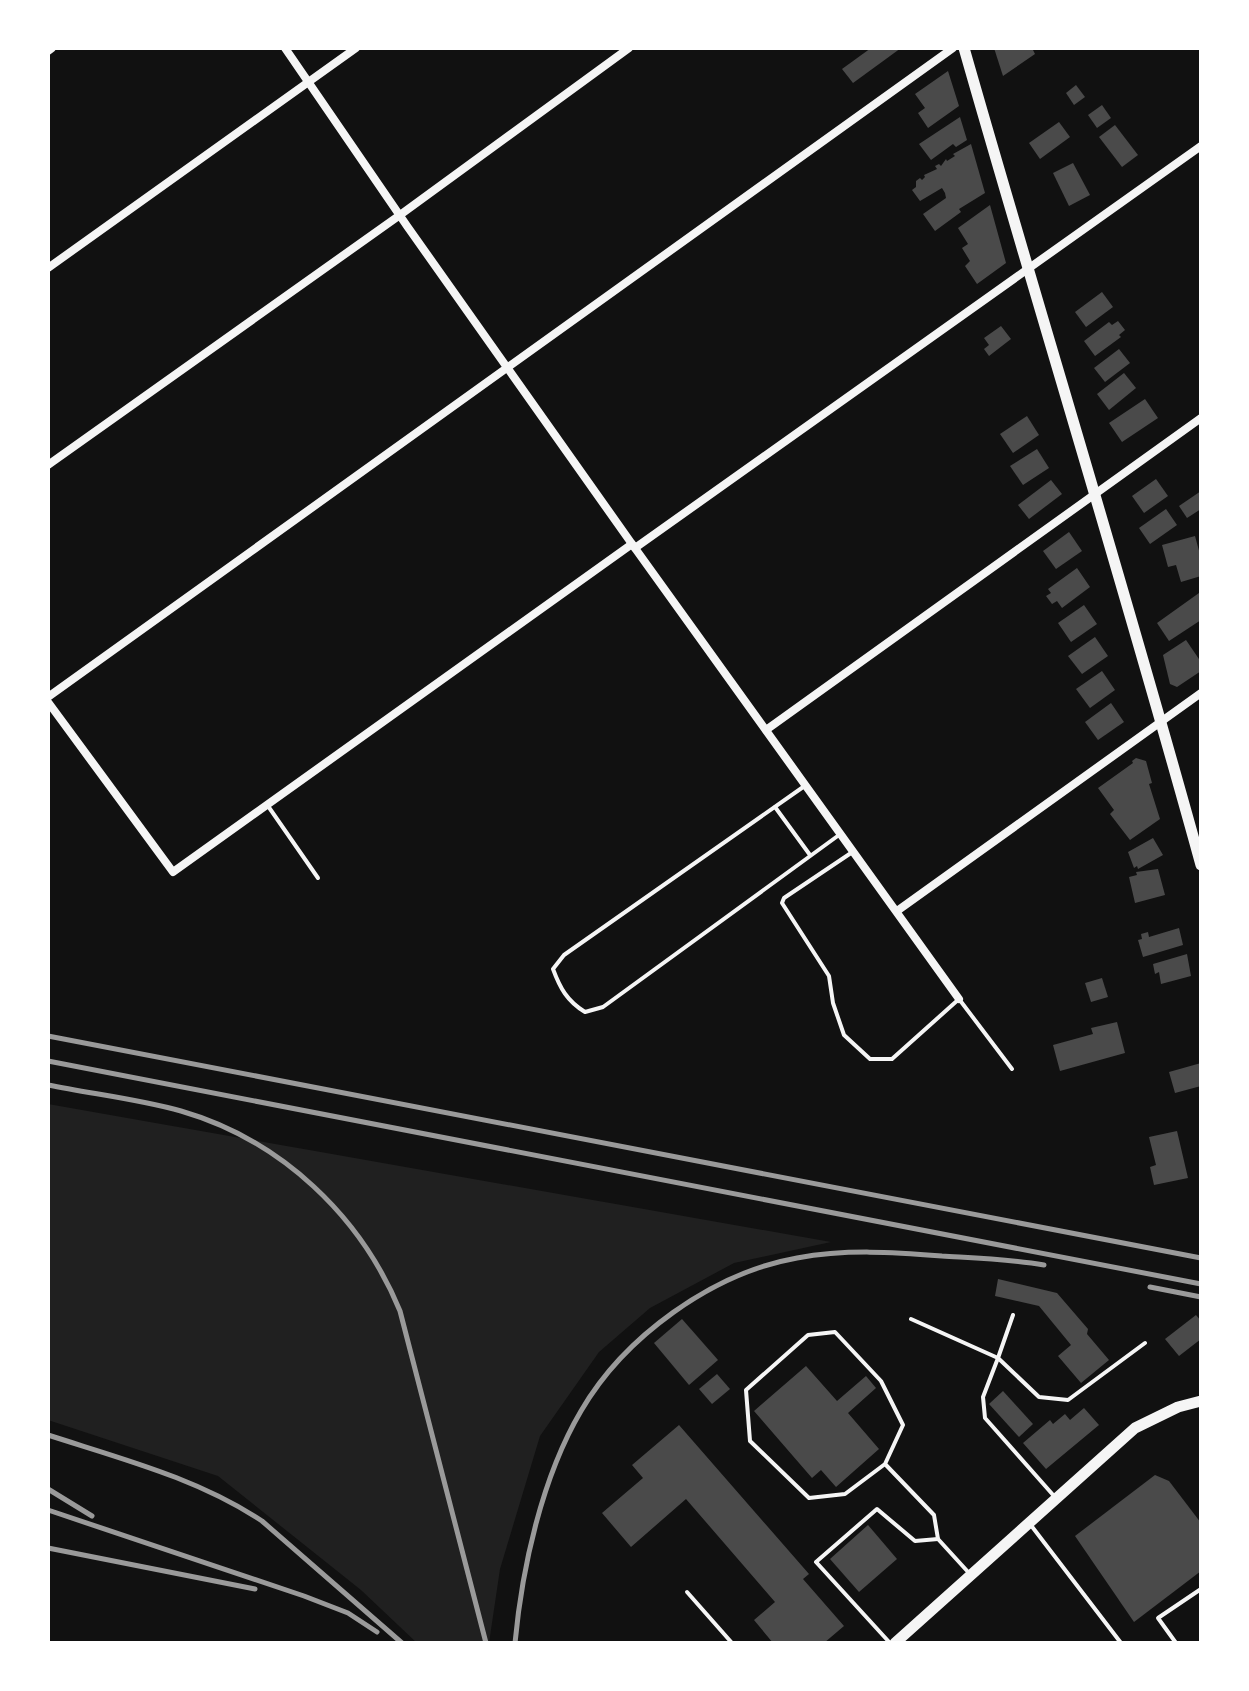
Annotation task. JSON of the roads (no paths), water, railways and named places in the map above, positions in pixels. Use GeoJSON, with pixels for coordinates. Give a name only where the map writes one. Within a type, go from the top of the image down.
{"type":"FeatureCollection","features":[{"type":"Feature","properties":{"kind":"main road"},"geometry":{"type":"LineString","coordinates":[[964,48],[1201,865]]}},
{"type":"Feature","properties":{"kind":"main road"},"geometry":{"type":"LineString","coordinates":[[892,1643],[1135,1428],[1178,1407],[1201,1401]]}},
{"type":"Feature","properties":{"kind":"street"},"geometry":{"type":"LineString","coordinates":[[285,48],[634,546],[959,999]]}},
{"type":"Feature","properties":{"kind":"street"},"geometry":{"type":"LineString","coordinates":[[48,268],[356,48]]}},
{"type":"Feature","properties":{"kind":"street"},"geometry":{"type":"LineString","coordinates":[[48,465],[629,48]]}},
{"type":"Feature","properties":{"kind":"street"},"geometry":{"type":"LineString","coordinates":[[953,48],[48,700],[173,872],[1201,146]]}},
{"type":"Feature","properties":{"kind":"street"},"geometry":{"type":"LineString","coordinates":[[766,730],[1201,418]]}},
{"type":"Feature","properties":{"kind":"street"},"geometry":{"type":"LineString","coordinates":[[897,911],[1201,693]]}},
{"type":"Feature","properties":{"kind":"lane"},"geometry":{"type":"LineString","coordinates":[[806,785],[564,955],[553,969],[565,995],[585,1012],[603,1007],[841,833]]}},
{"type":"Feature","properties":{"kind":"lane"},"geometry":{"type":"LineString","coordinates":[[267,805],[318,878]]}},
{"type":"Feature","properties":{"kind":"lane"},"geometry":{"type":"LineString","coordinates":[[775,807],[810,855]]}},
{"type":"Feature","properties":{"kind":"lane"},"geometry":{"type":"LineString","coordinates":[[854,852],[784,898],[782,903],[829,976],[833,1003],[844,1035],[870,1059],[892,1059],[959,999],[1012,1069]]}},
{"type":"Feature","properties":{"kind":"lane"},"geometry":{"type":"LineString","coordinates":[[1013,1315],[983,1397],[985,1418],[1055,1498]]}},
{"type":"Feature","properties":{"kind":"lane"},"geometry":{"type":"LineString","coordinates":[[911,1319],[998,1358],[1039,1397],[1068,1400],[1145,1343]]}},
{"type":"Feature","properties":{"kind":"lane"},"geometry":{"type":"LineString","coordinates":[[835,1332],[881,1381],[903,1425],[885,1464],[845,1494],[809,1498],[750,1441],[746,1390],[808,1335],[835,1332]]}},
{"type":"Feature","properties":{"kind":"lane"},"geometry":{"type":"LineString","coordinates":[[885,1464],[934,1515],[938,1539],[971,1574]]}},
{"type":"Feature","properties":{"kind":"lane"},"geometry":{"type":"LineString","coordinates":[[892,1643],[816,1562],[877,1509],[915,1541],[938,1539]]}},
{"type":"Feature","properties":{"kind":"lane"},"geometry":{"type":"LineString","coordinates":[[1028,1522],[1121,1643]]}},
{"type":"Feature","properties":{"kind":"lane"},"geometry":{"type":"LineString","coordinates":[[1176,1643],[1158,1618],[1201,1589]]}},
{"type":"Feature","properties":{"kind":"lane"},"geometry":{"type":"LineString","coordinates":[[687,1592],[732,1643]]}},
{"type":"Feature","properties":{"kind":"railway"},"geometry":{"type":"LineString","coordinates":[[48,1036],[1201,1258]]}},
{"type":"Feature","properties":{"kind":"railway"},"geometry":{"type":"LineString","coordinates":[[48,1061],[1201,1284]]}},
{"type":"Feature","properties":{"kind":"railway"},"geometry":{"type":"LineString","coordinates":[[48,1085],[165,1107],[218,1124],[284,1162],[340,1214],[383,1276],[400,1311],[486,1643]]}},
{"type":"Feature","properties":{"kind":"railway"},"geometry":{"type":"LineString","coordinates":[[515,1643],[536,1524],[567,1437],[599,1384],[621,1358],[673,1312],[733,1278],[765,1266],[815,1255],[888,1253],[1044,1265]]}},
{"type":"Feature","properties":{"kind":"railway"},"geometry":{"type":"LineString","coordinates":[[1150,1287],[1201,1297]]}},
{"type":"Feature","properties":{"kind":"railway"},"geometry":{"type":"LineString","coordinates":[[48,1435],[185,1481],[237,1506],[262,1521],[402,1643]]}},
{"type":"Feature","properties":{"kind":"railway"},"geometry":{"type":"LineString","coordinates":[[48,1489],[92,1516]]}},
{"type":"Feature","properties":{"kind":"railway"},"geometry":{"type":"LineString","coordinates":[[48,1510],[304,1596],[348,1613],[377,1632]]}},
{"type":"Feature","properties":{"kind":"railway"},"geometry":{"type":"LineString","coordinates":[[48,1548],[255,1589]]}}]}
